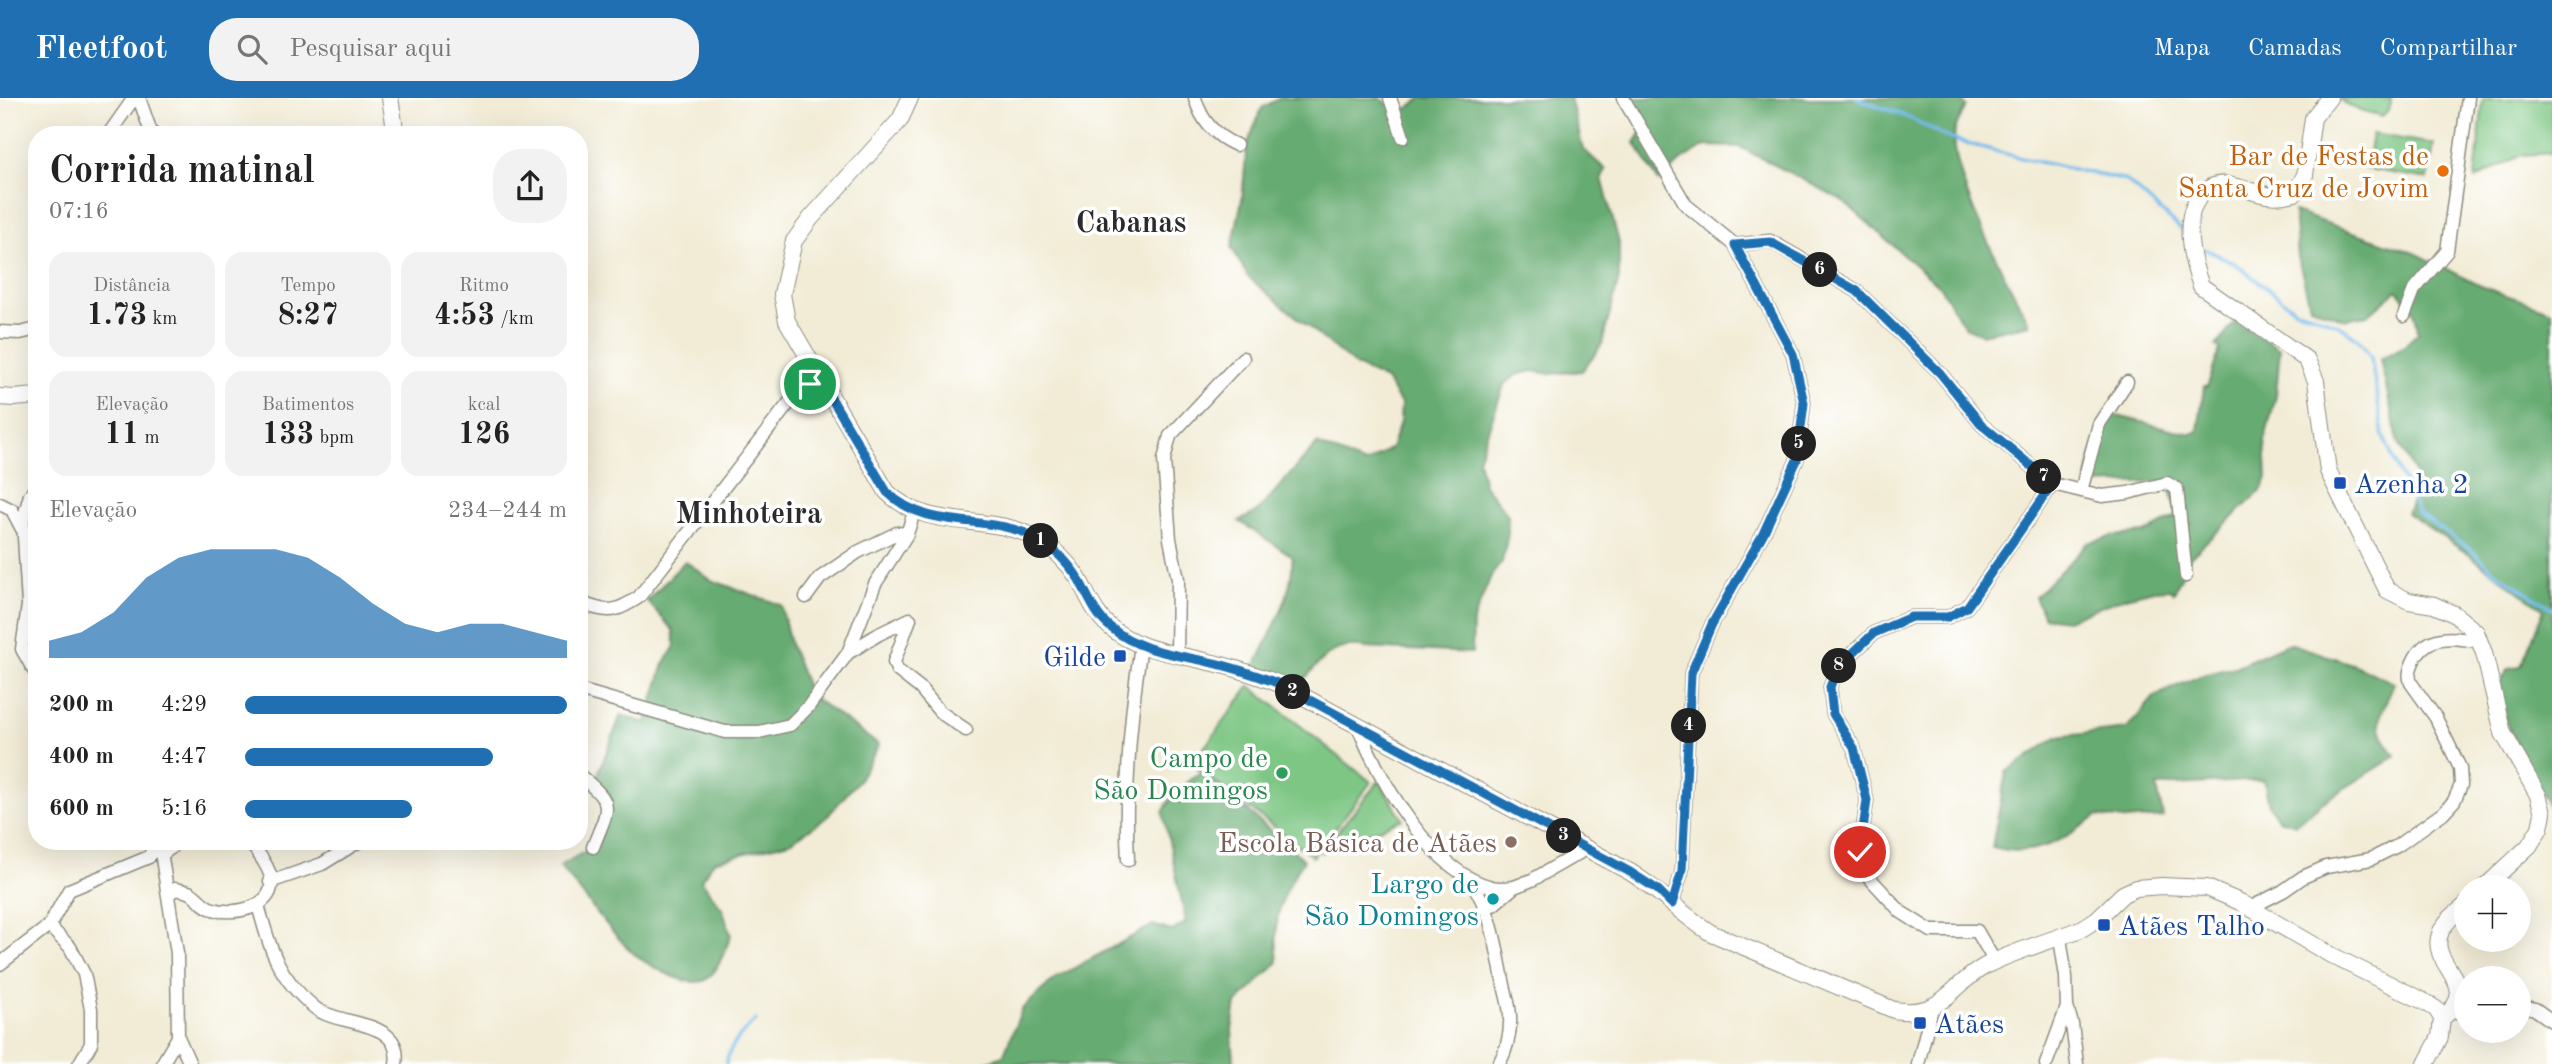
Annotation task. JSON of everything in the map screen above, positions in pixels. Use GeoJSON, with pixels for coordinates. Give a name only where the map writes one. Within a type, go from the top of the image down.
{"type":"FeatureCollection","features":[{"type":"Feature","properties":{"kind":"street"},"geometry":{"type":"LineString","coordinates":[[115,126],[137,98],[148,126]]}},
{"type":"Feature","properties":{"kind":"street"},"geometry":{"type":"LineString","coordinates":[[390,98],[395,126]]}},
{"type":"Feature","properties":{"kind":"street"},"geometry":{"type":"LineString","coordinates":[[910,98],[900,120],[811,218],[794,242],[782,294],[787,321],[887,492],[899,504],[914,512],[953,520],[1001,525],[1038,539],[1064,560],[1077,576],[1096,612],[1109,626],[1141,645],[1158,652],[1235,668],[1270,680],[1647,882],[1693,922],[1711,933],[1894,1010],[1911,1013],[1931,1008],[1983,967],[2090,924],[2127,891],[2144,886],[2207,888],[2250,908],[2331,955],[2436,1009],[2453,1015]]}},
{"type":"Feature","properties":{"kind":"street"},"geometry":{"type":"LineString","coordinates":[[1195,98],[1199,111],[1214,132],[1236,145]]}},
{"type":"Feature","properties":{"kind":"street"},"geometry":{"type":"LineString","coordinates":[[1390,98],[1403,137]]}},
{"type":"Feature","properties":{"kind":"street"},"geometry":{"type":"LineString","coordinates":[[1623,98],[1686,205],[1735,245],[1793,354],[1804,403],[1797,460],[1763,534],[1712,624],[1691,673],[1682,871],[1672,904]]}},
{"type":"Feature","properties":{"kind":"street"},"geometry":{"type":"LineString","coordinates":[[2329,98],[2313,118],[2305,175],[2295,193],[2266,197],[2224,184],[2211,186],[2199,196],[2191,215],[2190,243],[2196,275],[2201,286],[2307,360],[2316,381],[2328,471],[2387,590],[2409,601],[2434,605],[2454,614],[2470,625],[2481,642],[2503,733],[2538,795],[2543,813],[2540,828],[2529,846],[2498,875]]}},
{"type":"Feature","properties":{"kind":"street"},"geometry":{"type":"LineString","coordinates":[[2404,316],[2414,290],[2447,251],[2468,98]]}},
{"type":"Feature","properties":{"kind":"street"},"geometry":{"type":"LineString","coordinates":[[1735,245],[1770,242],[1857,291],[1940,373],[1982,425],[2053,484],[2102,495],[2167,483],[2177,489],[2186,576]]}},
{"type":"Feature","properties":{"kind":"street"},"geometry":{"type":"LineString","coordinates":[[0,332],[28,331]]}},
{"type":"Feature","properties":{"kind":"street"},"geometry":{"type":"LineString","coordinates":[[1177,655],[1178,579],[1170,539],[1164,460],[1170,436],[1243,358]]}},
{"type":"Feature","properties":{"kind":"street"},"geometry":{"type":"LineString","coordinates":[[588,606],[602,611],[623,607],[639,597],[799,390],[820,379]]}},
{"type":"Feature","properties":{"kind":"street"},"geometry":{"type":"LineString","coordinates":[[2081,491],[2099,424],[2127,383]]}},
{"type":"Feature","properties":{"kind":"street"},"geometry":{"type":"LineString","coordinates":[[0,397],[28,397]]}},
{"type":"Feature","properties":{"kind":"street"},"geometry":{"type":"LineString","coordinates":[[1995,962],[1977,931],[1931,931],[1901,912],[1866,874],[1860,852],[1867,800],[1854,748],[1833,714],[1830,687],[1838,667],[1874,633],[1911,617],[1948,617],[1967,607],[2053,484]]}},
{"type":"Feature","properties":{"kind":"street"},"geometry":{"type":"LineString","coordinates":[[28,502],[23,520],[28,605],[22,649],[28,660]]}},
{"type":"Feature","properties":{"kind":"street"},"geometry":{"type":"LineString","coordinates":[[0,504],[12,510],[24,533]]}},
{"type":"Feature","properties":{"kind":"street"},"geometry":{"type":"LineString","coordinates":[[588,693],[725,732],[759,732],[790,724],[808,706],[848,653],[875,584],[907,534],[914,512]]}},
{"type":"Feature","properties":{"kind":"street"},"geometry":{"type":"LineString","coordinates":[[806,597],[820,578],[858,552],[897,533],[907,534]]}},
{"type":"Feature","properties":{"kind":"street"},"geometry":{"type":"LineString","coordinates":[[848,653],[910,619],[894,662],[897,670],[920,688],[940,712],[966,730]]}},
{"type":"Feature","properties":{"kind":"street"},"geometry":{"type":"LineString","coordinates":[[2250,908],[2303,877],[2326,867],[2371,859],[2387,852],[2450,806],[2461,785],[2460,768],[2447,738],[2411,683],[2409,674],[2416,656],[2436,640],[2450,637],[2481,642]]}},
{"type":"Feature","properties":{"kind":"street"},"geometry":{"type":"LineString","coordinates":[[1128,860],[1125,809],[1128,756],[1141,645]]}},
{"type":"Feature","properties":{"kind":"street"},"geometry":{"type":"LineString","coordinates":[[1359,729],[1371,756],[1414,827],[1430,848],[1467,875],[1490,899],[1510,1017],[1508,1047],[1499,1064]]}},
{"type":"Feature","properties":{"kind":"street"},"geometry":{"type":"LineString","coordinates":[[588,783],[606,799],[608,808],[593,847]]}},
{"type":"Feature","properties":{"kind":"street"},"geometry":{"type":"LineString","coordinates":[[1490,899],[1571,858],[1579,853],[1583,846]]}},
{"type":"Feature","properties":{"kind":"street"},"geometry":{"type":"LineString","coordinates":[[0,964],[49,926],[69,890],[149,857],[154,850]]}},
{"type":"Feature","properties":{"kind":"street"},"geometry":{"type":"LineString","coordinates":[[156,850],[168,895],[177,953],[178,1037],[190,1064]]}},
{"type":"Feature","properties":{"kind":"street"},"geometry":{"type":"LineString","coordinates":[[168,895],[175,889],[191,893],[208,908],[226,912],[243,912],[258,905],[269,891],[270,875],[254,850]]}},
{"type":"Feature","properties":{"kind":"street"},"geometry":{"type":"LineString","coordinates":[[270,882],[322,864],[345,850]]}},
{"type":"Feature","properties":{"kind":"street"},"geometry":{"type":"LineString","coordinates":[[258,905],[266,936],[282,973],[316,1009],[378,1030],[389,1037],[395,1044],[396,1064]]}},
{"type":"Feature","properties":{"kind":"street"},"geometry":{"type":"LineString","coordinates":[[2426,1064],[2453,1015],[2458,997],[2458,985],[2439,951],[2438,939],[2454,916]]}},
{"type":"Feature","properties":{"kind":"street"},"geometry":{"type":"LineString","coordinates":[[49,926],[71,947],[84,974],[91,1009],[91,1044],[79,1064]]}},
{"type":"Feature","properties":{"kind":"street"},"geometry":{"type":"LineString","coordinates":[[2060,938],[2067,1007],[2077,1064]]}},
{"type":"Feature","properties":{"kind":"street"},"geometry":{"type":"LineString","coordinates":[[2046,1064],[2067,1007]]}},
{"type":"Feature","properties":{"kind":"street"},"geometry":{"type":"LineString","coordinates":[[1918,1064],[1931,1008]]}},
{"type":"Feature","properties":{"kind":"street"},"geometry":{"type":"LineString","coordinates":[[2531,1008],[2552,1021]]}},
{"type":"Feature","properties":{"kind":"street"},"geometry":{"type":"LineString","coordinates":[[162,1064],[178,1037]]}},
{"type":"Feature","properties":{"kind":"street"},"geometry":{"type":"LineString","coordinates":[[1912,1064],[1923,1042]]}},
{"type":"Feature","properties":{"kind":"green space"},"geometry":{"type":"Polygon","coordinates":[[[1280,98],[1380,98],[1398,111],[1408,108],[1422,98],[1570,98],[1583,149],[1606,170],[1602,178],[1619,243],[1619,278],[1602,344],[1582,371],[1550,374],[1533,371],[1516,375],[1504,385],[1478,459],[1484,485],[1508,515],[1508,534],[1502,562],[1491,576],[1473,621],[1472,653],[1344,648],[1328,655],[1298,686],[1254,669],[1285,600],[1292,571],[1292,556],[1239,521],[1257,512],[1317,444],[1365,464],[1391,448],[1400,422],[1401,404],[1386,380],[1356,366],[1248,277],[1232,248],[1242,199],[1247,145],[1262,108],[1280,98]]]}},
{"type":"Feature","properties":{"kind":"green space"},"geometry":{"type":"Polygon","coordinates":[[[1634,98],[1960,98],[1966,106],[1955,130],[1955,149],[1960,173],[1982,228],[2030,324],[1982,334],[1965,327],[1940,287],[1842,200],[1740,147],[1705,146],[1682,160],[1659,182],[1635,143],[1643,130],[1634,98]]]}},
{"type":"Feature","properties":{"kind":"green space"},"geometry":{"type":"Polygon","coordinates":[[[2391,98],[2388,111],[2382,117],[2349,106],[2339,99],[2391,98]]]}},
{"type":"Feature","properties":{"kind":"green space"},"geometry":{"type":"Polygon","coordinates":[[[2552,98],[2552,153],[2521,155],[2475,179],[2483,99],[2552,98]]]}},
{"type":"Feature","properties":{"kind":"green space"},"geometry":{"type":"Polygon","coordinates":[[[2372,134],[2434,144],[2428,179],[2366,169],[2372,134]]]}},
{"type":"Feature","properties":{"kind":"green space"},"geometry":{"type":"Polygon","coordinates":[[[2294,212],[2415,253],[2483,287],[2552,311],[2552,813],[2501,712],[2499,683],[2509,668],[2521,666],[2544,610],[2407,513],[2420,484],[2398,441],[2380,359],[2403,347],[2418,333],[2415,314],[2397,290],[2368,315],[2344,319],[2310,306],[2298,257],[2294,212]]]}},
{"type":"Feature","properties":{"kind":"green space"},"geometry":{"type":"Polygon","coordinates":[[[2235,322],[2280,349],[2276,395],[2265,439],[2267,478],[2261,491],[2190,557],[2174,593],[2170,589],[2154,590],[2125,597],[2067,620],[2044,617],[2035,597],[2088,543],[2114,536],[2145,533],[2177,516],[2168,482],[2086,484],[2094,448],[2113,415],[2191,434],[2198,431],[2204,386],[2207,387],[2220,349],[2216,346],[2235,322]]]}},
{"type":"Feature","properties":{"kind":"green space"},"geometry":{"type":"Polygon","coordinates":[[[685,561],[711,580],[781,605],[790,644],[810,695],[879,745],[858,781],[826,818],[790,842],[714,861],[701,880],[723,910],[731,936],[715,970],[700,982],[667,974],[636,955],[611,930],[560,866],[597,844],[612,803],[593,787],[621,715],[646,723],[664,664],[675,646],[673,630],[647,601],[685,561]]]}},
{"type":"Feature","properties":{"kind":"green space"},"geometry":{"type":"Polygon","coordinates":[[[2289,643],[2352,664],[2394,683],[2382,713],[2380,728],[2396,756],[2326,800],[2296,824],[2278,819],[2269,805],[2264,780],[2157,786],[2163,817],[2123,820],[2097,816],[2060,840],[2035,849],[2021,851],[1992,847],[2006,772],[2057,737],[2127,729],[2155,696],[2200,676],[2235,667],[2289,643]]]}},
{"type":"Feature","properties":{"kind":"green space","name":"Campo de São Domingos"},"geometry":{"type":"Polygon","coordinates":[[[1250,686],[1371,782],[1313,857],[1192,764],[1250,686]]]}},
{"type":"Feature","properties":{"kind":"green space"},"geometry":{"type":"Polygon","coordinates":[[[1202,771],[1304,860],[1283,897],[1280,908],[1276,932],[1278,962],[1236,1004],[1232,1030],[1234,1064],[980,1064],[1003,1056],[1022,1009],[1054,979],[1153,925],[1172,931],[1186,922],[1163,813],[1172,795],[1202,771]]]}},
{"type":"Feature","properties":{"kind":"green space"},"geometry":{"type":"Polygon","coordinates":[[[1379,781],[1403,819],[1320,853],[1379,781]]]}},
{"type":"Feature","properties":{"kind":"waterway"},"geometry":{"type":"LineString","coordinates":[[1857,98],[1910,118],[1951,139],[2021,158],[2127,181],[2182,230]]}},
{"type":"Feature","properties":{"kind":"waterway"},"geometry":{"type":"LineString","coordinates":[[2205,249],[2234,263],[2296,310],[2339,325],[2359,340],[2371,357],[2383,436],[2418,513],[2478,555],[2493,571],[2552,608]]}},
{"type":"Feature","properties":{"kind":"waterway"},"geometry":{"type":"LineString","coordinates":[[726,1064],[733,1045],[756,1020]]}},
{"type":"Feature","properties":{"kind":"place","name":"Bar de Festas de Santa Cruz de Jovim"},"geometry":{"type":"Point","coordinates":[2443,171]}},
{"type":"Feature","properties":{"kind":"place","name":"Azenha 2"},"geometry":{"type":"Point","coordinates":[2340,483]}},
{"type":"Feature","properties":{"kind":"place","name":"Gilde"},"geometry":{"type":"Point","coordinates":[1120,656]}},
{"type":"Feature","properties":{"kind":"place","name":"Campo de São Domingos"},"geometry":{"type":"Point","coordinates":[1282,773]}},
{"type":"Feature","properties":{"kind":"place","name":"Escola Básica de Atães"},"geometry":{"type":"Point","coordinates":[1511,842]}},
{"type":"Feature","properties":{"kind":"place","name":"Largo de São Domingos"},"geometry":{"type":"Point","coordinates":[1493,899]}},
{"type":"Feature","properties":{"kind":"place","name":"Atães Talho"},"geometry":{"type":"Point","coordinates":[2104,925]}},
{"type":"Feature","properties":{"kind":"place","name":"Atães"},"geometry":{"type":"Point","coordinates":[1920,1023]}},
{"type":"Feature","properties":{"kind":"district","name":"Cabanas"},"geometry":{"type":"Point","coordinates":[1131,222]}},
{"type":"Feature","properties":{"kind":"district","name":"Minhoteira"},"geometry":{"type":"Point","coordinates":[749,513]}},
{"type":"Feature","properties":{"kind":"route"},"geometry":{"type":"LineString","coordinates":[[810,384],[820,379],[887,492],[899,504],[930,516],[1001,525],[1038,539],[1064,560],[1077,576],[1096,612],[1123,636],[1158,652],[1235,668],[1280,684],[1359,729],[1630,872],[1658,890],[1672,904],[1682,871],[1691,673],[1712,624],[1763,534],[1797,460],[1804,403],[1793,354],[1735,245],[1770,242],[1857,291],[1940,373],[1982,425],[2053,484],[1967,607],[1948,617],[1911,617],[1874,633],[1838,667],[1830,687],[1833,714],[1854,748],[1867,800],[1860,852]]}}]}
